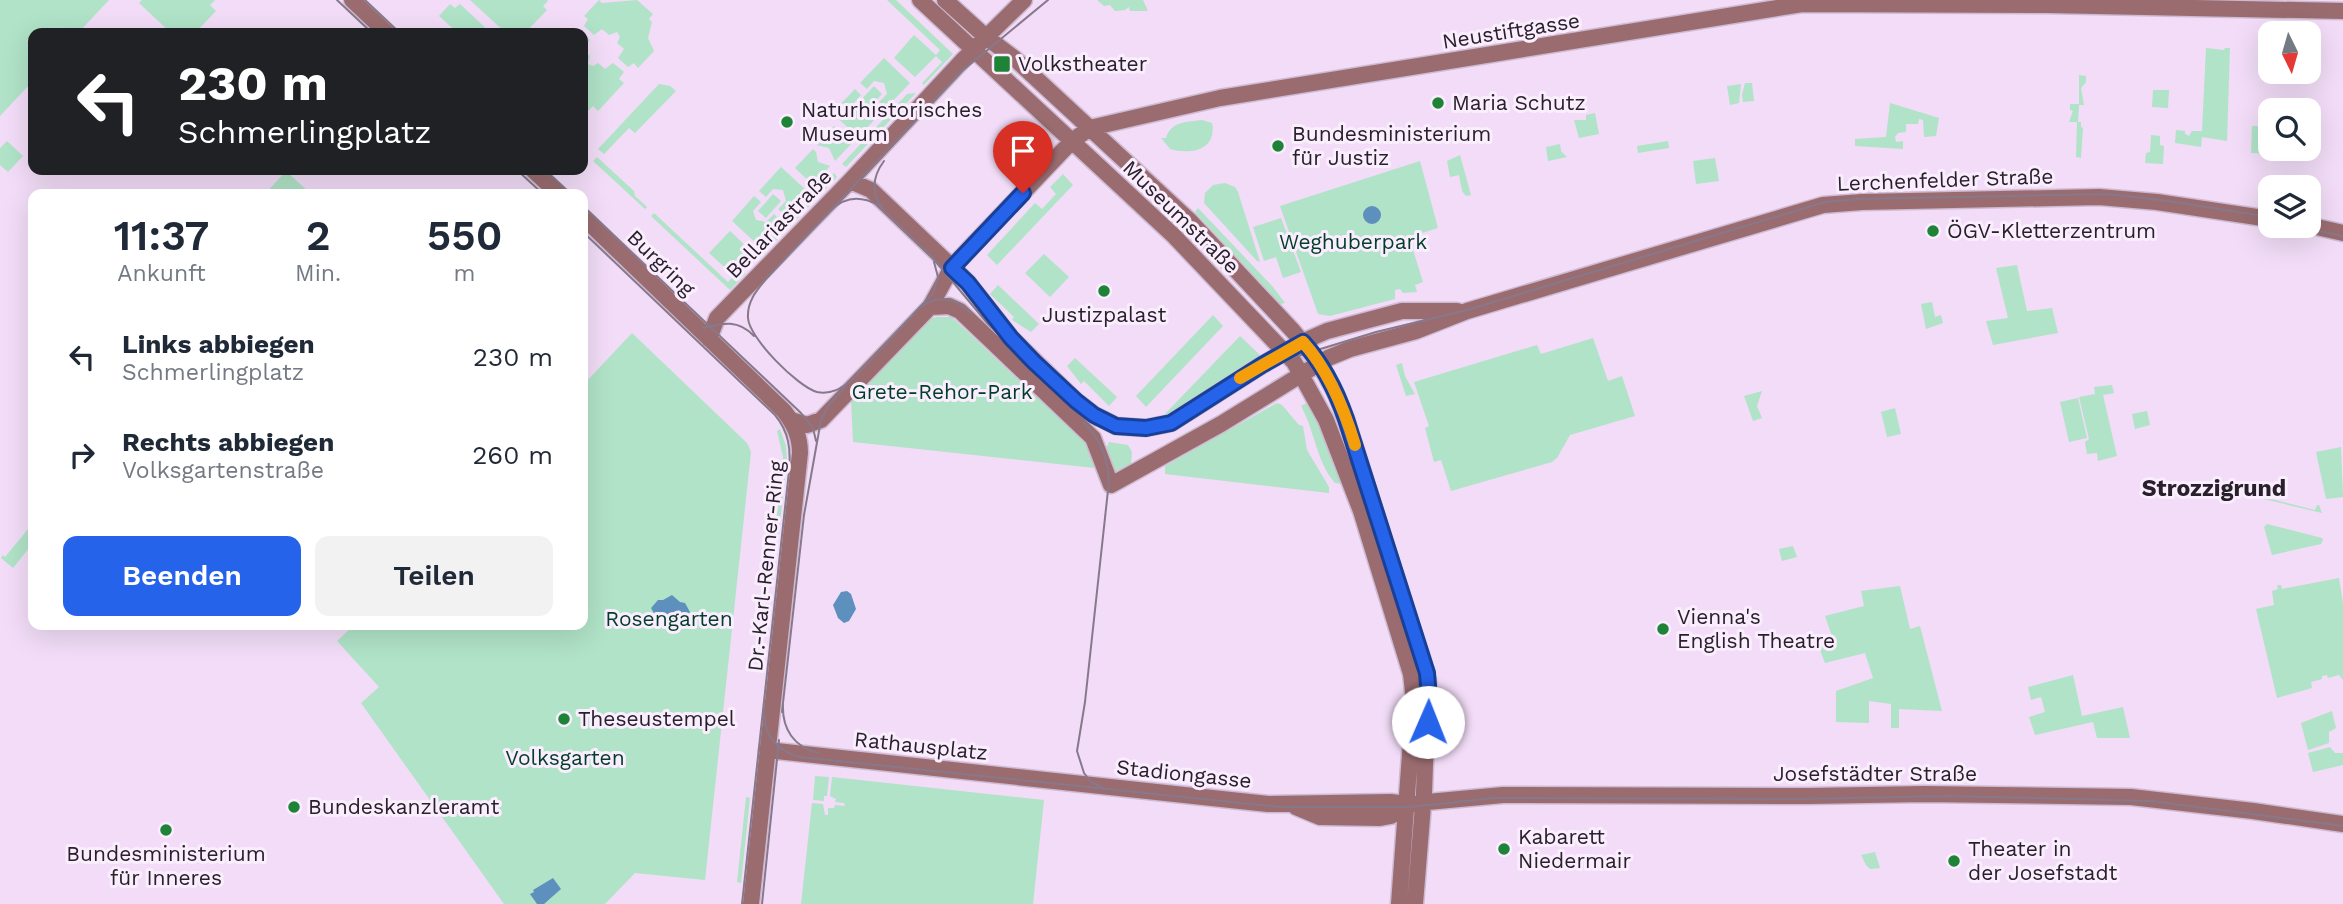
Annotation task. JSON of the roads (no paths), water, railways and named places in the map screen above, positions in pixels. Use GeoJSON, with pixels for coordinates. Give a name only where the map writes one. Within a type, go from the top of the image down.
{"type":"FeatureCollection","features":[{"type":"Feature","properties":{"kind":"main road"},"geometry":{"type":"LineString","coordinates":[[352,0],[382,28]]}},
{"type":"Feature","properties":{"kind":"main road","name":"Museumstraße"},"geometry":{"type":"LineString","coordinates":[[919,0],[1174,236],[1285,351],[1302,374],[1326,419],[1361,511],[1411,674],[1414,700],[1399,904]]}},
{"type":"Feature","properties":{"kind":"main road","name":"Museumstraße"},"geometry":{"type":"LineString","coordinates":[[945,0],[1014,58],[1189,220],[1320,363],[1346,419],[1427,673],[1429,698],[1415,904]]}},
{"type":"Feature","properties":{"kind":"main road","name":"Bellariastraße"},"geometry":{"type":"LineString","coordinates":[[709,339],[716,318],[850,181],[972,50],[1024,0]]}},
{"type":"Feature","properties":{"kind":"main road","name":"Neustiftgasse"},"geometry":{"type":"LineString","coordinates":[[791,420],[807,425],[821,420],[930,307],[952,268],[1072,142],[1090,128],[1220,98],[1802,4],[2047,5],[2343,11]]}},
{"type":"Feature","properties":{"kind":"main road","name":"Museumstraße"},"geometry":{"type":"LineString","coordinates":[[1045,117],[1090,128]]}},
{"type":"Feature","properties":{"kind":"main road"},"geometry":{"type":"LineString","coordinates":[[538,175],[554,189]]}},
{"type":"Feature","properties":{"kind":"main road","name":"Lerchenfelder Straße"},"geometry":{"type":"LineString","coordinates":[[850,181],[871,190],[968,283],[1011,338],[1076,401],[1094,415],[1116,426],[1146,428],[1171,423],[1285,351],[1348,325],[1402,311],[1467,311]]}},
{"type":"Feature","properties":{"kind":"main road","name":"Lerchenfelder Straße"},"geometry":{"type":"LineString","coordinates":[[930,307],[949,306],[960,311],[1093,438],[1111,485],[1221,424],[1338,353],[1416,331],[1467,311],[1823,205],[1842,202],[2099,197],[2157,202],[2258,217]]}},
{"type":"Feature","properties":{"kind":"main road","name":"Burgring"},"geometry":{"type":"LineString","coordinates":[[588,222],[709,339]]}},
{"type":"Feature","properties":{"kind":"main road"},"geometry":{"type":"LineString","coordinates":[[2321,228],[2343,233]]}},
{"type":"Feature","properties":{"kind":"main road"},"geometry":{"type":"LineString","coordinates":[[709,339],[791,420]]}},
{"type":"Feature","properties":{"kind":"main road","name":"Dr.-Karl-Renner-Ring"},"geometry":{"type":"LineString","coordinates":[[751,904],[800,453],[799,437],[791,420]]}},
{"type":"Feature","properties":{"kind":"main road","name":"Rathausplatz"},"geometry":{"type":"LineString","coordinates":[[767,750],[1071,784]]}},
{"type":"Feature","properties":{"kind":"main road","name":"Stadiongasse"},"geometry":{"type":"LineString","coordinates":[[1071,784],[1293,805],[1320,817],[1380,818],[1391,816],[1406,804]]}},
{"type":"Feature","properties":{"kind":"main road","name":"Josefstädter Straße"},"geometry":{"type":"LineString","coordinates":[[1406,804],[1503,795],[1924,794],[2131,797],[2343,824]]}},
{"type":"Feature","properties":{"kind":"water"},"geometry":{"type":"Polygon","coordinates":[[[1368,206],[1376,206],[1381,215],[1379,222],[1368,224],[1363,219],[1363,211],[1368,206]]]}},
{"type":"Feature","properties":{"kind":"water"},"geometry":{"type":"Polygon","coordinates":[[[847,591],[851,594],[856,609],[849,621],[844,623],[838,618],[833,605],[841,592],[847,591]]]}},
{"type":"Feature","properties":{"kind":"water"},"geometry":{"type":"Polygon","coordinates":[[[672,595],[685,603],[690,612],[682,620],[670,625],[656,617],[651,608],[658,600],[672,595]]]}},
{"type":"Feature","properties":{"kind":"water"},"geometry":{"type":"Polygon","coordinates":[[[553,878],[561,889],[544,904],[537,904],[530,894],[553,878]]]}},
{"type":"Feature","properties":{"kind":"tram line"},"geometry":{"type":"LineString","coordinates":[[337,0],[367,28]]}},
{"type":"Feature","properties":{"kind":"tram line"},"geometry":{"type":"LineString","coordinates":[[365,0],[395,28]]}},
{"type":"Feature","properties":{"kind":"tram line"},"geometry":{"type":"LineString","coordinates":[[934,262],[938,277],[933,293],[852,380],[836,390],[817,392],[798,381],[765,349],[750,327],[748,312],[751,302],[766,279],[962,71],[1048,0]]}},
{"type":"Feature","properties":{"kind":"tram line"},"geometry":{"type":"LineString","coordinates":[[883,209],[876,197],[874,185],[884,161]]}},
{"type":"Feature","properties":{"kind":"tram line"},"geometry":{"type":"LineString","coordinates":[[522,175],[538,189]]}},
{"type":"Feature","properties":{"kind":"tram line"},"geometry":{"type":"LineString","coordinates":[[550,175],[566,189]]}},
{"type":"Feature","properties":{"kind":"tram line"},"geometry":{"type":"LineString","coordinates":[[830,211],[852,199],[878,205],[932,257],[988,324],[1078,410],[1095,424],[1108,430],[1138,435],[1156,434],[1177,426],[1260,372],[1291,358],[1376,332],[1467,310],[1825,202],[2109,194],[2258,215]]}},
{"type":"Feature","properties":{"kind":"tram line"},"geometry":{"type":"LineString","coordinates":[[588,211],[801,413],[813,428],[816,441]]}},
{"type":"Feature","properties":{"kind":"tram line"},"geometry":{"type":"LineString","coordinates":[[2321,232],[2343,236]]}},
{"type":"Feature","properties":{"kind":"tram line"},"geometry":{"type":"LineString","coordinates":[[588,237],[775,415],[788,441],[789,471],[742,904]]}},
{"type":"Feature","properties":{"kind":"tram line"},"geometry":{"type":"LineString","coordinates":[[916,311],[930,302],[944,299],[958,303],[971,313]]}},
{"type":"Feature","properties":{"kind":"tram line"},"geometry":{"type":"LineString","coordinates":[[703,328],[736,325],[754,336]]}},
{"type":"Feature","properties":{"kind":"tram line"},"geometry":{"type":"LineString","coordinates":[[782,712],[804,515],[821,420],[828,406],[845,387]]}},
{"type":"Feature","properties":{"kind":"tram line"},"geometry":{"type":"LineString","coordinates":[[1084,423],[1102,450],[1109,481],[1085,702],[1077,751],[1084,773],[1091,782],[1103,788]]}},
{"type":"Feature","properties":{"kind":"tram line"},"geometry":{"type":"LineString","coordinates":[[764,702],[765,721],[770,737],[782,749],[800,757],[1280,807],[1410,807],[1494,798],[1802,799],[1950,796],[2151,801],[2343,826]]}},
{"type":"Feature","properties":{"kind":"tram line"},"geometry":{"type":"LineString","coordinates":[[783,705],[785,722],[791,736],[802,746],[818,753]]}},
{"type":"Feature","properties":{"kind":"tram line"},"geometry":{"type":"LineString","coordinates":[[762,904],[779,740]]}},
{"type":"Feature","properties":{"kind":"place","name":"Volkstheater"},"geometry":{"type":"Point","coordinates":[1002,64]}},
{"type":"Feature","properties":{"kind":"place","name":"Maria Schutz"},"geometry":{"type":"Point","coordinates":[1438,103]}},
{"type":"Feature","properties":{"kind":"place","name":"Naturhistorisches Museum"},"geometry":{"type":"Point","coordinates":[787,122]}},
{"type":"Feature","properties":{"kind":"place","name":"Bundesministerium für Justiz"},"geometry":{"type":"Point","coordinates":[1278,146]}},
{"type":"Feature","properties":{"kind":"place","name":"ÖGV-Kletterzentrum"},"geometry":{"type":"Point","coordinates":[1933,231]}},
{"type":"Feature","properties":{"kind":"place","name":"Justizpalast"},"geometry":{"type":"Point","coordinates":[1104,291]}},
{"type":"Feature","properties":{"kind":"place","name":"Vienna's English Theatre"},"geometry":{"type":"Point","coordinates":[1663,629]}},
{"type":"Feature","properties":{"kind":"place","name":"Theseustempel"},"geometry":{"type":"Point","coordinates":[564,719]}},
{"type":"Feature","properties":{"kind":"place","name":"Bundeskanzleramt"},"geometry":{"type":"Point","coordinates":[294,807]}},
{"type":"Feature","properties":{"kind":"place","name":"Bundesministerium für Inneres"},"geometry":{"type":"Point","coordinates":[166,830]}},
{"type":"Feature","properties":{"kind":"place","name":"Kabarett Niedermair"},"geometry":{"type":"Point","coordinates":[1504,849]}},
{"type":"Feature","properties":{"kind":"place","name":"Theater in der Josefstadt"},"geometry":{"type":"Point","coordinates":[1954,861]}},
{"type":"Feature","properties":{"kind":"district","name":"Strozzigrund"},"geometry":{"type":"Point","coordinates":[2214,488]}},
{"type":"Feature","properties":{"kind":"park label","name":"Weghuberpark"},"geometry":{"type":"Point","coordinates":[1353,242]}},
{"type":"Feature","properties":{"kind":"park label","name":"Grete-Rehor-Park"},"geometry":{"type":"Point","coordinates":[942,392]}},
{"type":"Feature","properties":{"kind":"park label","name":"Rosengarten"},"geometry":{"type":"Point","coordinates":[669,619]}},
{"type":"Feature","properties":{"kind":"park label","name":"Volksgarten"},"geometry":{"type":"Point","coordinates":[565,758]}}]}
